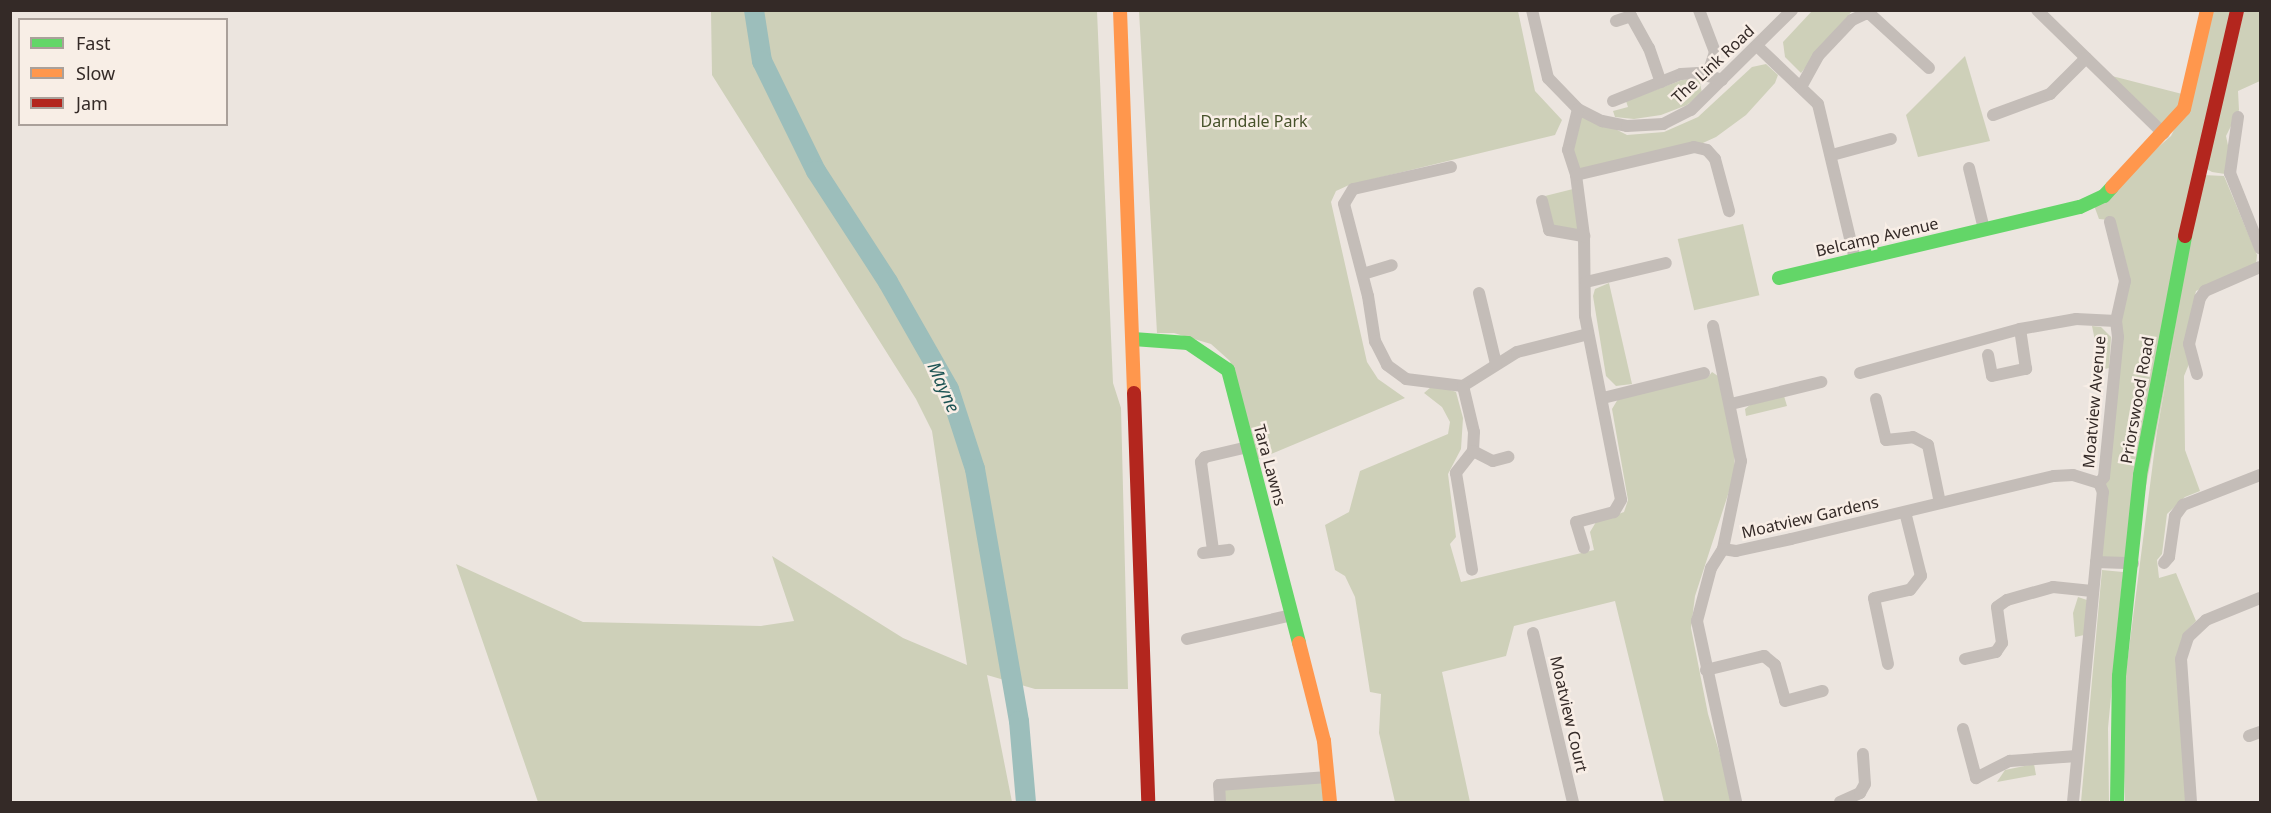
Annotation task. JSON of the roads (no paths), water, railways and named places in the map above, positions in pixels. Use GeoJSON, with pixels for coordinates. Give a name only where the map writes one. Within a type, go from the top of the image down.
{"type":"FeatureCollection","features":[{"type":"Feature","properties":{"kind":"street"},"geometry":{"type":"LineString","coordinates":[[1120,10],[1148,802]]}},
{"type":"Feature","properties":{"kind":"street"},"geometry":{"type":"LineString","coordinates":[[1532,10],[1548,78],[1578,110],[1568,150],[1576,175],[1584,236],[1588,334],[1603,398],[1621,500],[1614,512],[1576,522],[1584,548]]}},
{"type":"Feature","properties":{"kind":"street"},"geometry":{"type":"LineString","coordinates":[[1699,10],[1715,52],[1708,74]]}},
{"type":"Feature","properties":{"kind":"street","name":"The Link Road"},"geometry":{"type":"LineString","coordinates":[[1578,110],[1602,121],[1627,126],[1663,124],[1691,110],[1792,10]]}},
{"type":"Feature","properties":{"kind":"street","name":"Belcamp Avenue"},"geometry":{"type":"LineString","coordinates":[[1779,278],[2080,207],[2104,196],[2164,134],[2184,109],[2207,10]]}},
{"type":"Feature","properties":{"kind":"street","name":"Priorswood Road"},"geometry":{"type":"LineString","coordinates":[[2117,802],[2119,676],[2133,563],[2140,475],[2197,171],[2237,10]]}},
{"type":"Feature","properties":{"kind":"street"},"geometry":{"type":"LineString","coordinates":[[2042,12],[2164,134]]}},
{"type":"Feature","properties":{"kind":"street"},"geometry":{"type":"LineString","coordinates":[[1801,87],[1818,56],[1852,20],[1865,14],[1870,14],[1929,68]]}},
{"type":"Feature","properties":{"kind":"street"},"geometry":{"type":"LineString","coordinates":[[1616,21],[1630,16],[1649,48],[1661,82]]}},
{"type":"Feature","properties":{"kind":"street"},"geometry":{"type":"LineString","coordinates":[[1757,46],[1818,104],[1855,259]]}},
{"type":"Feature","properties":{"kind":"street"},"geometry":{"type":"LineString","coordinates":[[1992,115],[2050,94],[2086,58]]}},
{"type":"Feature","properties":{"kind":"street"},"geometry":{"type":"LineString","coordinates":[[1613,101],[1681,74],[1708,74],[1722,80]]}},
{"type":"Feature","properties":{"kind":"street"},"geometry":{"type":"LineString","coordinates":[[2238,117],[2230,173],[2260,248]]}},
{"type":"Feature","properties":{"kind":"street"},"geometry":{"type":"LineString","coordinates":[[1832,155],[1891,139]]}},
{"type":"Feature","properties":{"kind":"street"},"geometry":{"type":"LineString","coordinates":[[1576,175],[1694,147],[1707,150],[1715,159],[1729,211]]}},
{"type":"Feature","properties":{"kind":"street"},"geometry":{"type":"LineString","coordinates":[[1450,166],[1353,189],[1344,204],[1363,274],[1375,341],[1387,365],[1406,379],[1463,386],[1517,352],[1588,334]]}},
{"type":"Feature","properties":{"kind":"street"},"geometry":{"type":"LineString","coordinates":[[1969,168],[1984,228]]}},
{"type":"Feature","properties":{"kind":"street"},"geometry":{"type":"LineString","coordinates":[[1542,201],[1549,230],[1584,236]]}},
{"type":"Feature","properties":{"kind":"street","name":"Moatview Avenue"},"geometry":{"type":"LineString","coordinates":[[2073,802],[2103,492],[2099,483],[2104,472],[2118,337],[2116,321],[2125,281],[2110,222]]}},
{"type":"Feature","properties":{"kind":"street"},"geometry":{"type":"LineString","coordinates":[[1586,282],[1666,263]]}},
{"type":"Feature","properties":{"kind":"street"},"geometry":{"type":"LineString","coordinates":[[1363,274],[1392,265]]}},
{"type":"Feature","properties":{"kind":"street"},"geometry":{"type":"LineString","coordinates":[[2198,374],[2189,344],[2200,298],[2205,291],[2260,267]]}},
{"type":"Feature","properties":{"kind":"street"},"geometry":{"type":"LineString","coordinates":[[1479,293],[1496,364]]}},
{"type":"Feature","properties":{"kind":"street","name":"Moatview Avenue"},"geometry":{"type":"LineString","coordinates":[[1860,373],[2020,329],[2076,319],[2116,321]]}},
{"type":"Feature","properties":{"kind":"street"},"geometry":{"type":"LineString","coordinates":[[1713,326],[1741,461],[1723,549],[1712,568],[1697,621],[1736,802]]}},
{"type":"Feature","properties":{"kind":"street"},"geometry":{"type":"LineString","coordinates":[[1988,355],[1992,376],[2026,369],[2020,329]]}},
{"type":"Feature","properties":{"kind":"street","name":"Tara Lawns"},"geometry":{"type":"LineString","coordinates":[[1133,339],[1188,343],[1218,359],[1228,370],[1323,741],[1330,802]]}},
{"type":"Feature","properties":{"kind":"street"},"geometry":{"type":"LineString","coordinates":[[1603,398],[1704,373]]}},
{"type":"Feature","properties":{"kind":"street"},"geometry":{"type":"LineString","coordinates":[[1731,404],[1821,382]]}},
{"type":"Feature","properties":{"kind":"street"},"geometry":{"type":"LineString","coordinates":[[1463,386],[1474,432],[1473,451],[1456,473],[1472,570]]}},
{"type":"Feature","properties":{"kind":"street"},"geometry":{"type":"LineString","coordinates":[[1876,399],[1886,440],[1913,437],[1928,445],[1940,503]]}},
{"type":"Feature","properties":{"kind":"street"},"geometry":{"type":"LineString","coordinates":[[1229,550],[1208,551],[1201,462],[1205,457],[1248,447]]}},
{"type":"Feature","properties":{"kind":"street"},"geometry":{"type":"LineString","coordinates":[[1473,451],[1493,461],[1508,457]]}},
{"type":"Feature","properties":{"kind":"street","name":"Moatview Gardens"},"geometry":{"type":"LineString","coordinates":[[1723,549],[1736,550],[2054,476],[2073,475],[2099,483]]}},
{"type":"Feature","properties":{"kind":"street"},"geometry":{"type":"LineString","coordinates":[[2164,563],[2169,557],[2175,516],[2183,505],[2260,475]]}},
{"type":"Feature","properties":{"kind":"street","name":"Moatview Gardens"},"geometry":{"type":"LineString","coordinates":[[1888,664],[1874,598],[1910,590],[1921,576],[1905,512]]}},
{"type":"Feature","properties":{"kind":"street"},"geometry":{"type":"LineString","coordinates":[[2096,562],[2133,563]]}},
{"type":"Feature","properties":{"kind":"street"},"geometry":{"type":"LineString","coordinates":[[1965,659],[1996,652],[2002,643],[1997,607],[2007,600],[2054,587],[2092,591]]}},
{"type":"Feature","properties":{"kind":"street"},"geometry":{"type":"LineString","coordinates":[[2191,802],[2181,659],[2188,637],[2206,620],[2260,598]]}},
{"type":"Feature","properties":{"kind":"street"},"geometry":{"type":"LineString","coordinates":[[1187,639],[1292,615]]}},
{"type":"Feature","properties":{"kind":"street","name":"Moatview Court"},"geometry":{"type":"LineString","coordinates":[[1533,633],[1573,802]]}},
{"type":"Feature","properties":{"kind":"street"},"geometry":{"type":"LineString","coordinates":[[1706,670],[1764,657],[1775,665],[1785,701],[1823,691]]}},
{"type":"Feature","properties":{"kind":"street"},"geometry":{"type":"LineString","coordinates":[[1963,729],[1976,778],[2010,761],[2077,756]]}},
{"type":"Feature","properties":{"kind":"street"},"geometry":{"type":"LineString","coordinates":[[1844,802],[1860,793],[1865,784],[1863,754]]}},
{"type":"Feature","properties":{"kind":"street"},"geometry":{"type":"LineString","coordinates":[[1220,802],[1219,785],[1328,777]]}},
{"type":"Feature","properties":{"kind":"waterway","name":"Mayne"},"geometry":{"type":"LineString","coordinates":[[754,10],[762,61],[816,171],[888,282],[949,389],[975,469],[1019,721],[1026,802]]}},
{"type":"Feature","properties":{"kind":"park label","name":"Darndale Park"},"geometry":{"type":"Point","coordinates":[1254,121]}}]}
